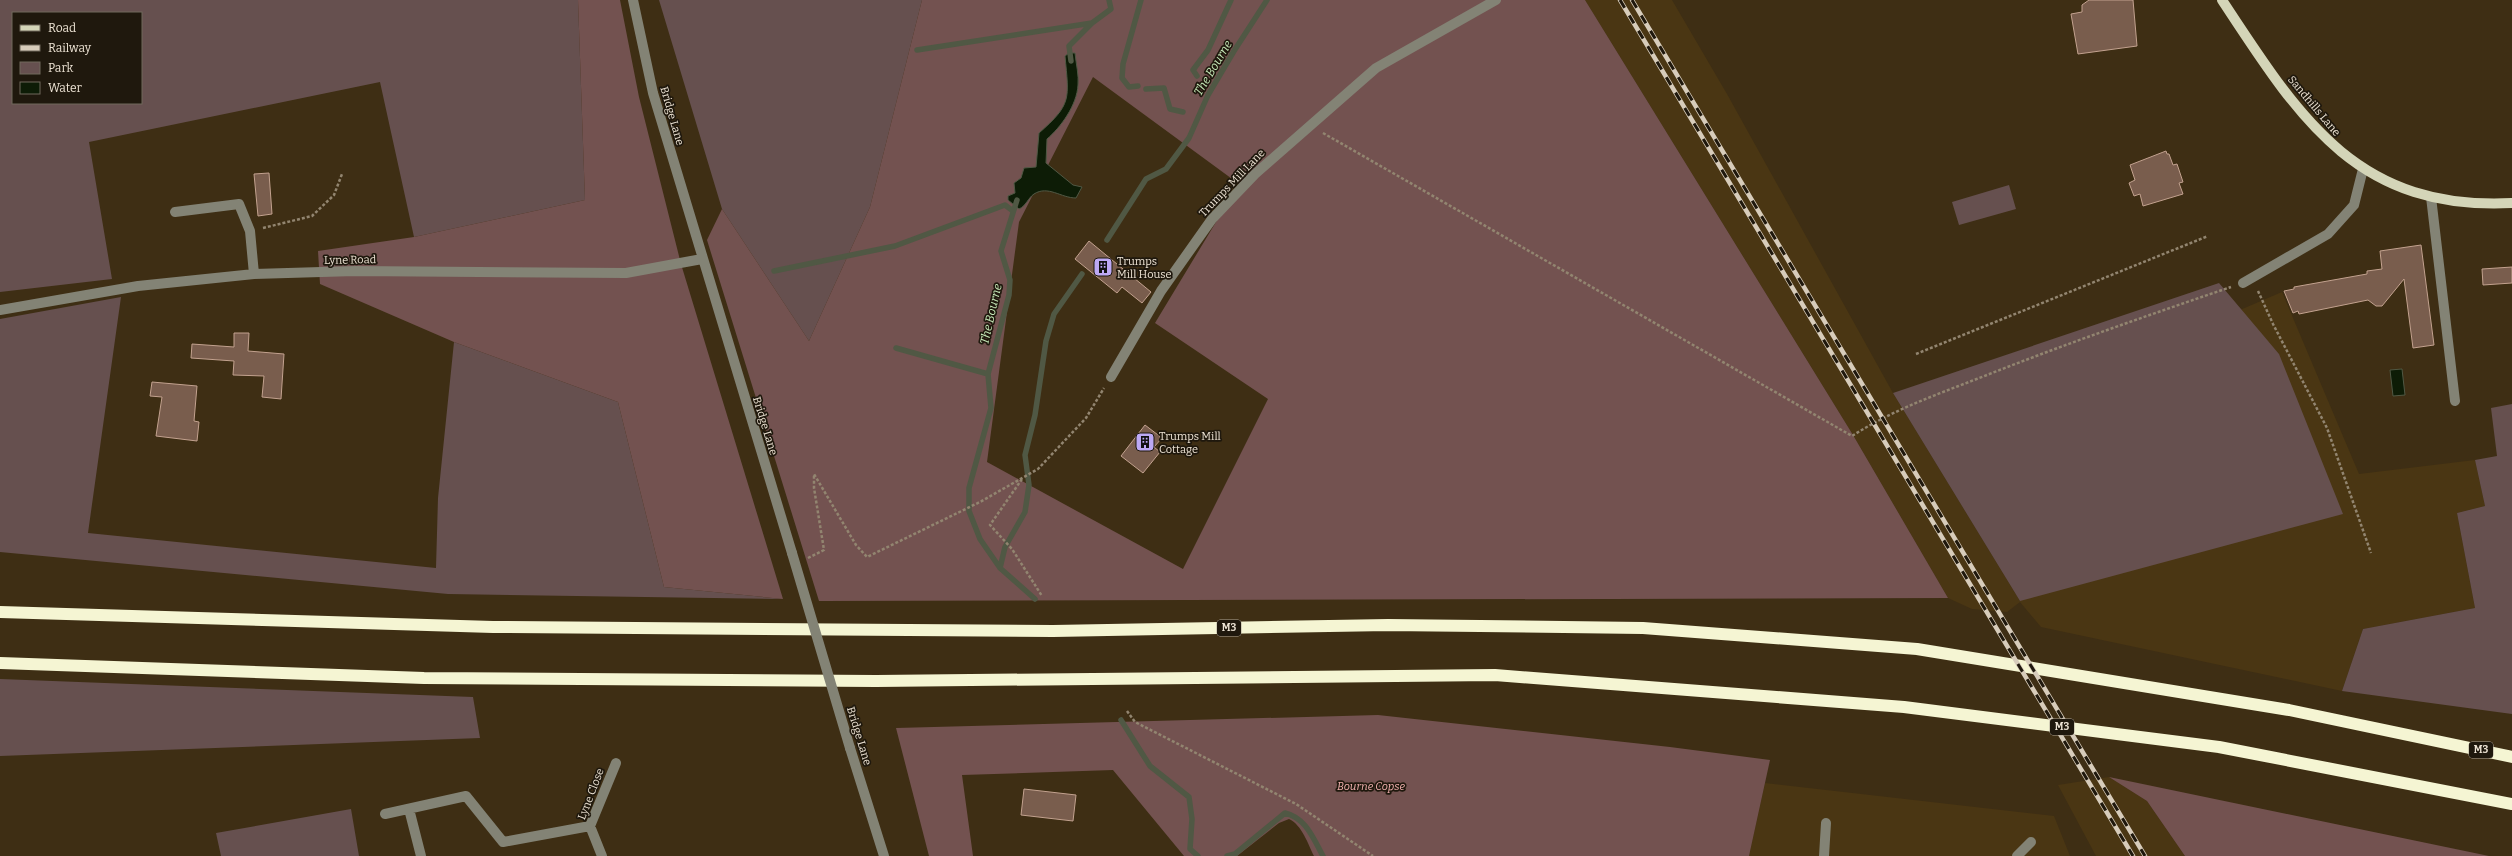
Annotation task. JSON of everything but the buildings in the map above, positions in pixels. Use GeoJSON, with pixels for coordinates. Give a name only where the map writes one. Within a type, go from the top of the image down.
{"type":"FeatureCollection","features":[{"type":"Feature","properties":{"kind":"highway","name":"M3"},"geometry":{"type":"LineString","coordinates":[[0,612],[501,627],[1053,631],[1388,625],[1643,628],[1917,649],[2289,710],[2512,757]]}},
{"type":"Feature","properties":{"kind":"highway","name":"M3"},"geometry":{"type":"LineString","coordinates":[[0,663],[424,678],[876,681],[1495,675],[1920,709],[2219,747],[2512,804]]}},
{"type":"Feature","properties":{"kind":"main road","name":"Sandhills Lane"},"geometry":{"type":"LineString","coordinates":[[2222,0],[2280,84],[2311,124],[2333,147],[2362,169],[2396,186],[2431,197],[2492,204],[2512,203]]}},
{"type":"Feature","properties":{"kind":"street","name":"Bridge Lane"},"geometry":{"type":"LineString","coordinates":[[633,0],[653,93],[850,748],[884,856]]}},
{"type":"Feature","properties":{"kind":"street","name":"Trumps Mill Lane"},"geometry":{"type":"LineString","coordinates":[[1111,377],[1161,291],[1212,219],[1255,174],[1376,68],[1496,0]]}},
{"type":"Feature","properties":{"kind":"street"},"geometry":{"type":"LineString","coordinates":[[2247,281],[2328,234],[2354,204],[2362,169]]}},
{"type":"Feature","properties":{"kind":"street"},"geometry":{"type":"LineString","coordinates":[[2431,197],[2455,401]]}},
{"type":"Feature","properties":{"kind":"street"},"geometry":{"type":"LineString","coordinates":[[175,212],[239,204],[250,232],[254,274]]}},
{"type":"Feature","properties":{"kind":"street","name":"Lyne Road"},"geometry":{"type":"LineString","coordinates":[[0,310],[138,286],[254,274],[355,271],[626,273],[702,259]]}},
{"type":"Feature","properties":{"kind":"street","name":"Lyne Close"},"geometry":{"type":"LineString","coordinates":[[602,856],[590,826],[616,763]]}},
{"type":"Feature","properties":{"kind":"street"},"geometry":{"type":"LineString","coordinates":[[385,814],[466,796],[503,842],[590,826]]}},
{"type":"Feature","properties":{"kind":"street"},"geometry":{"type":"LineString","coordinates":[[409,808],[421,856]]}},
{"type":"Feature","properties":{"kind":"street"},"geometry":{"type":"LineString","coordinates":[[1824,856],[1826,823]]}},
{"type":"Feature","properties":{"kind":"street"},"geometry":{"type":"LineString","coordinates":[[2016,856],[2031,842]]}},
{"type":"Feature","properties":{"kind":"path"},"geometry":{"type":"LineString","coordinates":[[1309,126],[1852,436],[1882,417],[2062,346],[2247,281],[2327,428],[2371,553]]}},
{"type":"Feature","properties":{"kind":"path"},"geometry":{"type":"LineString","coordinates":[[250,232],[312,216],[334,196],[342,174]]}},
{"type":"Feature","properties":{"kind":"path"},"geometry":{"type":"LineString","coordinates":[[1916,354],[2208,236]]}},
{"type":"Feature","properties":{"kind":"path"},"geometry":{"type":"LineString","coordinates":[[795,564],[824,550],[814,488],[814,474],[856,545],[867,557],[980,502],[1038,469],[1086,418],[1111,377]]}},
{"type":"Feature","properties":{"kind":"path"},"geometry":{"type":"LineString","coordinates":[[1022,479],[990,525],[1012,549],[1042,596]]}},
{"type":"Feature","properties":{"kind":"path"},"geometry":{"type":"LineString","coordinates":[[1127,711],[1135,722],[1296,804],[1373,856]]}},
{"type":"Feature","properties":{"kind":"shaded area"},"geometry":{"type":"Polygon","coordinates":[[[1585,0],[1672,0],[1727,94],[1893,393],[2020,601],[2279,354],[2240,310],[2282,292],[2359,474],[2475,460],[2485,506],[2457,513],[2475,608],[2363,629],[2342,691],[2041,627],[2020,602],[2007,612],[1972,609],[1948,598],[1853,435],[1585,0]]]}},
{"type":"Feature","properties":{"kind":"shaded area"},"geometry":{"type":"Polygon","coordinates":[[[2109,777],[2147,801],[2185,856],[2096,856],[2058,785],[2109,777]]]}},
{"type":"Feature","properties":{"kind":"shaded area"},"geometry":{"type":"Polygon","coordinates":[[[1765,783],[2054,816],[2070,856],[1749,856],[1765,783]]]}},
{"type":"Feature","properties":{"kind":"green space"},"geometry":{"type":"Polygon","coordinates":[[[0,0],[578,0],[585,200],[414,237],[380,82],[89,142],[112,279],[0,292],[0,0]]]}},
{"type":"Feature","properties":{"kind":"green space"},"geometry":{"type":"Polygon","coordinates":[[[578,0],[620,0],[639,97],[681,264],[783,599],[664,587],[618,402],[454,342],[320,284],[318,251],[414,237],[585,200],[578,0]]]}},
{"type":"Feature","properties":{"kind":"green space"},"geometry":{"type":"Polygon","coordinates":[[[659,0],[922,0],[870,207],[809,341],[722,209],[659,0]]]}},
{"type":"Feature","properties":{"kind":"green space"},"geometry":{"type":"Polygon","coordinates":[[[922,0],[1585,0],[1853,435],[1948,598],[819,601],[707,240],[722,209],[809,341],[870,207],[922,0]],[[1093,77],[1019,222],[987,462],[1183,569],[1268,399],[1155,323],[1239,184],[1093,77]]]}},
{"type":"Feature","properties":{"kind":"green space"},"geometry":{"type":"Polygon","coordinates":[[[2009,185],[2016,209],[1959,225],[1952,202],[2009,185]]]}},
{"type":"Feature","properties":{"kind":"green space"},"geometry":{"type":"Polygon","coordinates":[[[2219,283],[2279,354],[2343,514],[2020,601],[1893,393],[2219,283]]]}},
{"type":"Feature","properties":{"kind":"green space"},"geometry":{"type":"Polygon","coordinates":[[[121,297],[88,533],[436,568],[438,498],[454,342],[618,402],[664,587],[783,599],[448,594],[0,552],[0,319],[121,297]]]}},
{"type":"Feature","properties":{"kind":"green space"},"geometry":{"type":"Polygon","coordinates":[[[2512,404],[2512,714],[2342,691],[2363,629],[2475,608],[2457,513],[2485,506],[2475,460],[2497,456],[2491,408],[2512,404]]]}},
{"type":"Feature","properties":{"kind":"green space"},"geometry":{"type":"Polygon","coordinates":[[[0,679],[473,697],[480,738],[0,756],[0,679]]]}},
{"type":"Feature","properties":{"kind":"green space","name":"Bourne Copse"},"geometry":{"type":"Polygon","coordinates":[[[1378,715],[1670,747],[1770,760],[1749,856],[1314,856],[1301,830],[1289,819],[1279,823],[1237,856],[1184,856],[1113,770],[962,775],[973,856],[929,856],[896,728],[1378,715]]]}},
{"type":"Feature","properties":{"kind":"green space"},"geometry":{"type":"Polygon","coordinates":[[[2109,777],[2489,856],[2185,856],[2147,801],[2109,777]]]}},
{"type":"Feature","properties":{"kind":"green space"},"geometry":{"type":"Polygon","coordinates":[[[351,809],[359,856],[221,856],[216,833],[351,809]]]}},
{"type":"Feature","properties":{"kind":"water"},"geometry":{"type":"Polygon","coordinates":[[[1069,53],[1075,53],[1078,77],[1077,93],[1075,100],[1063,122],[1047,139],[1046,163],[1073,185],[1082,187],[1076,198],[1049,191],[1039,192],[1034,194],[1019,209],[1008,200],[1008,196],[1015,193],[1014,183],[1021,178],[1024,168],[1036,167],[1039,133],[1058,115],[1066,100],[1067,82],[1065,56],[1069,53]]]}},
{"type":"Feature","properties":{"kind":"water"},"geometry":{"type":"Polygon","coordinates":[[[2402,369],[2405,395],[2393,396],[2390,370],[2402,369]]]}},
{"type":"Feature","properties":{"kind":"waterway","name":"The Bourne"},"geometry":{"type":"LineString","coordinates":[[1071,61],[1069,46],[1092,23],[1111,9],[1109,0]]}},
{"type":"Feature","properties":{"kind":"waterway"},"geometry":{"type":"LineString","coordinates":[[1138,86],[1129,87],[1122,78],[1123,64],[1141,0]]}},
{"type":"Feature","properties":{"kind":"waterway"},"geometry":{"type":"LineString","coordinates":[[1197,76],[1193,70],[1208,50],[1231,0]]}},
{"type":"Feature","properties":{"kind":"waterway","name":"The Bourne"},"geometry":{"type":"LineString","coordinates":[[1107,240],[1146,179],[1166,169],[1189,138],[1208,95],[1267,0]]}},
{"type":"Feature","properties":{"kind":"waterway"},"geometry":{"type":"LineString","coordinates":[[917,50],[1092,23]]}},
{"type":"Feature","properties":{"kind":"waterway"},"geometry":{"type":"LineString","coordinates":[[1146,89],[1164,88],[1170,109],[1183,112]]}},
{"type":"Feature","properties":{"kind":"waterway","name":"The Bourne"},"geometry":{"type":"LineString","coordinates":[[1017,200],[1001,251],[1010,280],[1009,295],[988,374],[991,408],[969,488],[969,511],[980,539],[1000,568],[1035,599]]}},
{"type":"Feature","properties":{"kind":"waterway"},"geometry":{"type":"LineString","coordinates":[[774,271],[895,246],[1005,205],[1013,211]]}},
{"type":"Feature","properties":{"kind":"waterway","name":"The Bourne"},"geometry":{"type":"LineString","coordinates":[[1000,568],[1005,547],[1025,512],[1029,485],[1025,455],[1035,415],[1046,341],[1054,314],[1082,274]]}},
{"type":"Feature","properties":{"kind":"waterway"},"geometry":{"type":"LineString","coordinates":[[896,348],[988,374]]}},
{"type":"Feature","properties":{"kind":"waterway"},"geometry":{"type":"LineString","coordinates":[[1121,720],[1150,766],[1189,797],[1192,819],[1190,849],[1198,856]]}},
{"type":"Feature","properties":{"kind":"waterway"},"geometry":{"type":"LineString","coordinates":[[1227,856],[1235,854],[1285,813],[1298,819],[1304,824],[1323,856]]}},
{"type":"Feature","properties":{"kind":"railway"},"geometry":{"type":"LineString","coordinates":[[1620,0],[2133,856]]}},
{"type":"Feature","properties":{"kind":"railway"},"geometry":{"type":"LineString","coordinates":[[1632,0],[2145,856]]}},
{"type":"Feature","properties":{"kind":"place","name":"Trumps Mill House"},"geometry":{"type":"Point","coordinates":[1103,267]}},
{"type":"Feature","properties":{"kind":"place","name":"Trumps Mill Cottage"},"geometry":{"type":"Point","coordinates":[1145,442]}}]}
